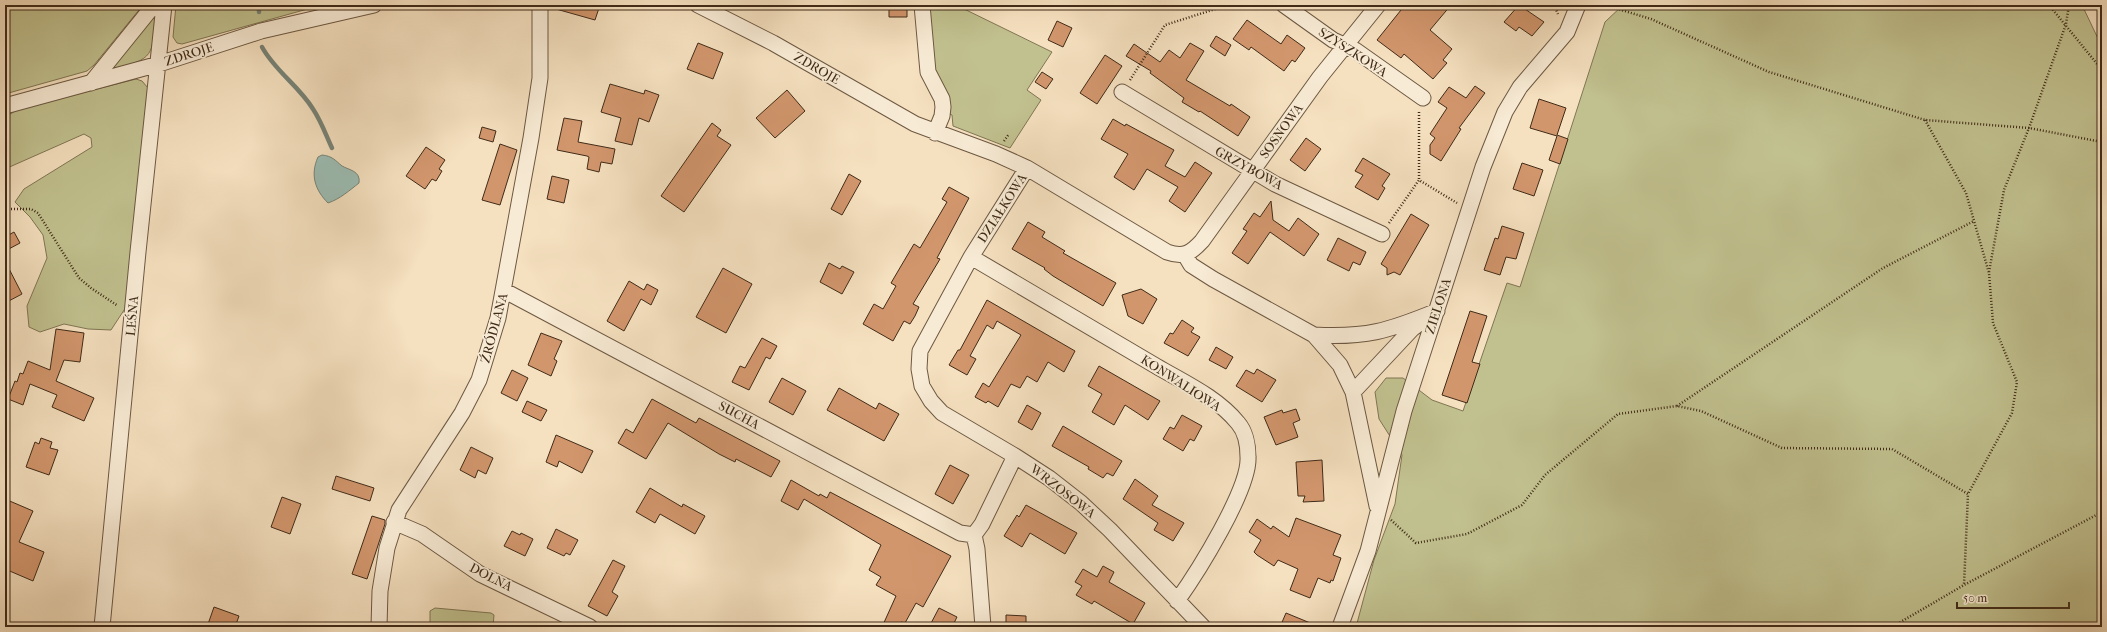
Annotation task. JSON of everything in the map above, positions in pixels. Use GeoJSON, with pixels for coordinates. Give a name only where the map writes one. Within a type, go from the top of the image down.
{"type":"FeatureCollection","features":[{"type":"Feature","properties":{"kind":"street"},"geometry":{"type":"LineString","coordinates":[[91,83],[154,5]]}},
{"type":"Feature","properties":{"kind":"street","name":"LEŚNA"},"geometry":{"type":"LineString","coordinates":[[102,627],[164,5]]}},
{"type":"Feature","properties":{"kind":"street","name":"ZDROJE"},"geometry":{"type":"LineString","coordinates":[[5,106],[159,64],[261,31],[374,5]]}},
{"type":"Feature","properties":{"kind":"street","name":"ŹRÓDLANA"},"geometry":{"type":"LineString","coordinates":[[379,627],[380,592],[387,548],[394,522],[399,510],[459,418],[479,380],[490,351],[505,291],[540,78],[540,5]]}},
{"type":"Feature","properties":{"kind":"street","name":"ZDROJE"},"geometry":{"type":"LineString","coordinates":[[698,5],[773,43],[892,112],[935,133]]}},
{"type":"Feature","properties":{"kind":"street"},"geometry":{"type":"LineString","coordinates":[[922,5],[928,72],[942,99],[943,107],[942,116],[935,133]]}},
{"type":"Feature","properties":{"kind":"street","name":"SZYSZKOWA"},"geometry":{"type":"LineString","coordinates":[[1284,5],[1333,40],[1345,44],[1421,97]]}},
{"type":"Feature","properties":{"kind":"street","name":"SOSNOWA"},"geometry":{"type":"LineString","coordinates":[[1185,255],[1193,251],[1202,241],[1345,44],[1378,5]]}},
{"type":"Feature","properties":{"kind":"street","name":"ZIELONA"},"geometry":{"type":"LineString","coordinates":[[1340,627],[1368,551],[1404,411],[1483,167],[1506,112],[1520,87],[1567,32],[1578,5]]}},
{"type":"Feature","properties":{"kind":"street","name":"GRZYBOWA"},"geometry":{"type":"LineString","coordinates":[[1122,92],[1275,184],[1382,234]]}},
{"type":"Feature","properties":{"kind":"street","name":"DZIAŁKOWA"},"geometry":{"type":"LineString","coordinates":[[919,369],[920,351],[971,257],[1027,168],[996,154],[935,133]]}},
{"type":"Feature","properties":{"kind":"street"},"geometry":{"type":"LineString","coordinates":[[1027,168],[1167,252],[1177,256],[1185,255],[1191,265],[1213,279],[1314,335],[1340,364],[1353,392],[1378,508]]}},
{"type":"Feature","properties":{"kind":"street","name":"KONWALIOWA"},"geometry":{"type":"LineString","coordinates":[[971,257],[1202,393],[1238,423],[1244,436],[1248,458],[1244,483],[1212,543],[1176,601]]}},
{"type":"Feature","properties":{"kind":"street","name":"SUCHA"},"geometry":{"type":"LineString","coordinates":[[505,291],[960,533],[974,535]]}},
{"type":"Feature","properties":{"kind":"street"},"geometry":{"type":"LineString","coordinates":[[1314,335],[1345,337],[1375,334],[1397,328],[1436,311]]}},
{"type":"Feature","properties":{"kind":"street"},"geometry":{"type":"LineString","coordinates":[[1353,392],[1412,329],[1436,311]]}},
{"type":"Feature","properties":{"kind":"street","name":"WRZOSOWA"},"geometry":{"type":"LineString","coordinates":[[919,369],[922,386],[931,401],[942,413],[1049,478],[1096,516],[1202,627]]}},
{"type":"Feature","properties":{"kind":"street"},"geometry":{"type":"LineString","coordinates":[[983,627],[977,549],[974,535],[982,524],[1015,456]]}},
{"type":"Feature","properties":{"kind":"street","name":"DOLNA"},"geometry":{"type":"LineString","coordinates":[[394,522],[422,534],[480,574],[590,627]]}},
{"type":"Feature","properties":{"kind":"path"},"geometry":{"type":"LineString","coordinates":[[1122,92],[1165,25],[1228,5]]}},
{"type":"Feature","properties":{"kind":"path"},"geometry":{"type":"LineString","coordinates":[[1605,5],[1650,19],[1769,72],[1925,120],[2029,128],[2102,142]]}},
{"type":"Feature","properties":{"kind":"path"},"geometry":{"type":"LineString","coordinates":[[2049,5],[2102,70]]}},
{"type":"Feature","properties":{"kind":"path"},"geometry":{"type":"LineString","coordinates":[[1989,273],[2004,190],[2029,128],[2066,24],[2069,5]]}},
{"type":"Feature","properties":{"kind":"path"},"geometry":{"type":"LineString","coordinates":[[1382,234],[1419,180],[1421,97]]}},
{"type":"Feature","properties":{"kind":"path"},"geometry":{"type":"LineString","coordinates":[[1925,120],[1966,193],[1989,273],[1993,323],[2017,382],[2012,413],[1968,494],[1964,585]]}},
{"type":"Feature","properties":{"kind":"path"},"geometry":{"type":"LineString","coordinates":[[1001,146],[1009,134]]}},
{"type":"Feature","properties":{"kind":"path"},"geometry":{"type":"LineString","coordinates":[[1419,180],[1469,211]]}},
{"type":"Feature","properties":{"kind":"path"},"geometry":{"type":"LineString","coordinates":[[5,209],[31,209],[38,213],[79,278],[132,316]]}},
{"type":"Feature","properties":{"kind":"path"},"geometry":{"type":"LineString","coordinates":[[1677,406],[1883,268],[1974,221]]}},
{"type":"Feature","properties":{"kind":"path"},"geometry":{"type":"LineString","coordinates":[[1378,508],[1416,543],[1467,534],[1522,504],[1545,476],[1618,414],[1677,406],[1701,411],[1782,448],[1892,449],[1968,494]]}},
{"type":"Feature","properties":{"kind":"path"},"geometry":{"type":"LineString","coordinates":[[1892,627],[1964,585],[2102,512]]}},
{"type":"Feature","properties":{"kind":"green space"},"geometry":{"type":"Polygon","coordinates":[[[5,5],[143,5],[94,65],[87,71],[5,94],[5,5]]]}},
{"type":"Feature","properties":{"kind":"green space"},"geometry":{"type":"Polygon","coordinates":[[[176,5],[322,5],[182,44],[177,43],[173,37],[176,5]]]}},
{"type":"Feature","properties":{"kind":"green space"},"geometry":{"type":"Polygon","coordinates":[[[926,5],[956,5],[1052,52],[1027,90],[1041,100],[1010,148],[953,126],[952,115],[947,113],[933,73],[926,5]]]}},
{"type":"Feature","properties":{"kind":"green space"},"geometry":{"type":"Polygon","coordinates":[[[1623,5],[2082,5],[2102,47],[2102,627],[1356,627],[1374,560],[1395,504],[1402,455],[1379,419],[1375,392],[1386,378],[1403,378],[1432,400],[1463,411],[1507,283],[1520,287],[1605,22],[1623,5]]]}},
{"type":"Feature","properties":{"kind":"green space"},"geometry":{"type":"Polygon","coordinates":[[[157,13],[154,39],[149,54],[136,62],[111,70],[110,69],[157,13]]]}},
{"type":"Feature","properties":{"kind":"green space"},"geometry":{"type":"Polygon","coordinates":[[[136,79],[142,81],[148,88],[128,304],[111,330],[88,329],[64,324],[40,332],[29,327],[27,306],[47,258],[43,235],[30,217],[15,202],[24,189],[92,147],[91,138],[84,134],[5,169],[5,117],[19,109],[136,79]]]}},
{"type":"Feature","properties":{"kind":"green space"},"geometry":{"type":"Polygon","coordinates":[[[435,608],[491,613],[494,615],[493,627],[430,627],[430,611],[435,608]]]}},
{"type":"Feature","properties":{"kind":"water"},"geometry":{"type":"Polygon","coordinates":[[[322,155],[331,157],[342,166],[356,173],[359,179],[359,183],[337,199],[328,203],[320,193],[314,176],[314,170],[318,157],[322,155]]]}},
{"type":"Feature","properties":{"kind":"building"},"geometry":{"type":"Polygon","coordinates":[[[557,5],[600,5],[595,20],[556,9],[557,5]]]}},
{"type":"Feature","properties":{"kind":"building"},"geometry":{"type":"Polygon","coordinates":[[[889,5],[907,5],[907,17],[889,17],[889,5]]]}},
{"type":"Feature","properties":{"kind":"building"},"geometry":{"type":"Polygon","coordinates":[[[1405,5],[1451,5],[1430,30],[1452,49],[1443,60],[1447,63],[1433,79],[1404,54],[1401,58],[1377,40],[1405,5]]]}},
{"type":"Feature","properties":{"kind":"building"},"geometry":{"type":"Polygon","coordinates":[[[1519,5],[1544,22],[1532,36],[1519,27],[1516,31],[1504,22],[1519,5]]]}},
{"type":"Feature","properties":{"kind":"building"},"geometry":{"type":"Polygon","coordinates":[[[1247,20],[1281,44],[1287,35],[1305,48],[1295,62],[1292,60],[1284,71],[1251,47],[1249,50],[1233,39],[1247,20]]]}},
{"type":"Feature","properties":{"kind":"building"},"geometry":{"type":"Polygon","coordinates":[[[1057,21],[1072,28],[1063,47],[1048,40],[1057,21]]]}},
{"type":"Feature","properties":{"kind":"building"},"geometry":{"type":"Polygon","coordinates":[[[1216,36],[1231,45],[1225,56],[1210,46],[1216,36]]]}},
{"type":"Feature","properties":{"kind":"building"},"geometry":{"type":"Polygon","coordinates":[[[698,43],[723,53],[713,79],[687,69],[698,43]]]}},
{"type":"Feature","properties":{"kind":"building"},"geometry":{"type":"Polygon","coordinates":[[[1190,43],[1204,51],[1186,80],[1230,106],[1231,104],[1250,117],[1238,136],[1200,111],[1199,112],[1182,102],[1184,98],[1150,73],[1151,71],[1126,56],[1134,44],[1160,62],[1169,50],[1180,58],[1190,43]]]}},
{"type":"Feature","properties":{"kind":"building"},"geometry":{"type":"Polygon","coordinates":[[[1105,55],[1122,66],[1097,104],[1080,93],[1105,55]]]}},
{"type":"Feature","properties":{"kind":"building"},"geometry":{"type":"Polygon","coordinates":[[[1042,72],[1053,79],[1046,89],[1035,82],[1042,72]]]}},
{"type":"Feature","properties":{"kind":"building"},"geometry":{"type":"Polygon","coordinates":[[[610,84],[644,94],[645,90],[659,95],[649,122],[639,118],[632,145],[615,141],[621,118],[601,112],[610,84]]]}},
{"type":"Feature","properties":{"kind":"building"},"geometry":{"type":"Polygon","coordinates":[[[1475,86],[1485,93],[1459,128],[1461,129],[1441,161],[1430,154],[1430,145],[1435,138],[1430,134],[1447,108],[1438,102],[1449,87],[1466,98],[1475,86]]]}},
{"type":"Feature","properties":{"kind":"building"},"geometry":{"type":"Polygon","coordinates":[[[787,90],[805,111],[775,138],[756,118],[787,90]]]}},
{"type":"Feature","properties":{"kind":"building"},"geometry":{"type":"Polygon","coordinates":[[[1539,99],[1566,108],[1557,135],[1568,139],[1560,164],[1549,160],[1557,136],[1530,128],[1539,99]]]}},
{"type":"Feature","properties":{"kind":"building"},"geometry":{"type":"Polygon","coordinates":[[[564,118],[582,121],[578,142],[615,149],[612,164],[601,162],[599,172],[587,169],[589,157],[557,150],[564,118]]]}},
{"type":"Feature","properties":{"kind":"building"},"geometry":{"type":"Polygon","coordinates":[[[1113,119],[1125,126],[1126,124],[1174,150],[1165,166],[1185,177],[1195,162],[1212,173],[1185,212],[1169,201],[1178,187],[1147,169],[1134,190],[1114,177],[1128,154],[1101,139],[1113,119]]]}},
{"type":"Feature","properties":{"kind":"building"},"geometry":{"type":"Polygon","coordinates":[[[712,123],[721,130],[717,136],[731,145],[684,212],[661,196],[712,123]]]}},
{"type":"Feature","properties":{"kind":"building"},"geometry":{"type":"Polygon","coordinates":[[[482,127],[496,131],[493,142],[479,138],[482,127]]]}},
{"type":"Feature","properties":{"kind":"building"},"geometry":{"type":"Polygon","coordinates":[[[1306,138],[1321,149],[1305,171],[1290,160],[1306,138]]]}},
{"type":"Feature","properties":{"kind":"building"},"geometry":{"type":"Polygon","coordinates":[[[500,144],[517,150],[500,205],[482,200],[500,144]]]}},
{"type":"Feature","properties":{"kind":"building"},"geometry":{"type":"Polygon","coordinates":[[[426,147],[445,160],[439,169],[442,171],[436,181],[432,179],[425,189],[406,176],[426,147]]]}},
{"type":"Feature","properties":{"kind":"building"},"geometry":{"type":"Polygon","coordinates":[[[1363,158],[1390,174],[1382,186],[1385,188],[1378,200],[1355,187],[1363,175],[1355,171],[1363,158]]]}},
{"type":"Feature","properties":{"kind":"building"},"geometry":{"type":"Polygon","coordinates":[[[1522,163],[1543,170],[1534,196],[1513,189],[1522,163]]]}},
{"type":"Feature","properties":{"kind":"building"},"geometry":{"type":"Polygon","coordinates":[[[849,174],[861,181],[842,215],[831,209],[849,174]]]}},
{"type":"Feature","properties":{"kind":"building"},"geometry":{"type":"Polygon","coordinates":[[[552,176],[569,180],[564,203],[547,199],[552,176]]]}},
{"type":"Feature","properties":{"kind":"building"},"geometry":{"type":"Polygon","coordinates":[[[949,187],[969,198],[937,258],[940,259],[913,304],[919,307],[915,316],[910,324],[904,321],[893,341],[863,324],[874,304],[883,309],[896,286],[891,283],[914,244],[920,248],[947,202],[942,199],[949,187]]]}},
{"type":"Feature","properties":{"kind":"building"},"geometry":{"type":"Polygon","coordinates":[[[1271,201],[1273,220],[1289,231],[1298,218],[1319,234],[1304,256],[1270,232],[1248,264],[1232,253],[1247,231],[1243,229],[1254,213],[1260,217],[1271,201]]]}},
{"type":"Feature","properties":{"kind":"building"},"geometry":{"type":"Polygon","coordinates":[[[1411,214],[1429,225],[1400,275],[1394,272],[1387,275],[1387,268],[1381,264],[1411,214]]]}},
{"type":"Feature","properties":{"kind":"building"},"geometry":{"type":"Polygon","coordinates":[[[1028,222],[1045,232],[1042,237],[1065,251],[1063,253],[1116,283],[1103,306],[1053,276],[1044,269],[1045,268],[1012,249],[1028,222]]]}},
{"type":"Feature","properties":{"kind":"building"},"geometry":{"type":"Polygon","coordinates":[[[1502,226],[1524,233],[1516,259],[1506,257],[1500,275],[1484,270],[1495,238],[1498,239],[1502,226]]]}},
{"type":"Feature","properties":{"kind":"building"},"geometry":{"type":"Polygon","coordinates":[[[14,232],[20,243],[5,251],[5,237],[14,232]]]}},
{"type":"Feature","properties":{"kind":"building"},"geometry":{"type":"Polygon","coordinates":[[[1338,238],[1366,252],[1360,265],[1353,262],[1349,271],[1327,260],[1338,238]]]}},
{"type":"Feature","properties":{"kind":"building"},"geometry":{"type":"Polygon","coordinates":[[[5,261],[22,294],[5,303],[5,261]]]}},
{"type":"Feature","properties":{"kind":"building"},"geometry":{"type":"Polygon","coordinates":[[[829,263],[840,269],[842,266],[854,272],[842,294],[820,282],[829,263]]]}},
{"type":"Feature","properties":{"kind":"building"},"geometry":{"type":"Polygon","coordinates":[[[723,268],[752,284],[726,333],[696,317],[723,268]]]}},
{"type":"Feature","properties":{"kind":"building"},"geometry":{"type":"Polygon","coordinates":[[[629,281],[644,290],[647,284],[658,290],[651,305],[641,299],[624,331],[607,321],[629,281]]]}},
{"type":"Feature","properties":{"kind":"building"},"geometry":{"type":"Polygon","coordinates":[[[1141,289],[1157,299],[1143,324],[1128,316],[1122,295],[1141,289]]]}},
{"type":"Feature","properties":{"kind":"building"},"geometry":{"type":"Polygon","coordinates":[[[987,300],[1075,351],[1064,372],[1048,362],[1037,382],[1027,376],[1020,388],[1011,384],[998,407],[988,401],[986,403],[975,397],[983,383],[989,387],[1021,335],[997,321],[993,329],[987,325],[970,356],[976,359],[967,375],[949,365],[958,350],[960,350],[987,300]]]}},
{"type":"Feature","properties":{"kind":"building"},"geometry":{"type":"Polygon","coordinates":[[[1470,311],[1487,316],[1472,362],[1480,364],[1467,403],[1442,395],[1470,311]]]}},
{"type":"Feature","properties":{"kind":"building"},"geometry":{"type":"Polygon","coordinates":[[[1182,320],[1194,328],[1191,332],[1200,337],[1188,356],[1164,343],[1170,333],[1173,334],[1182,320]]]}},
{"type":"Feature","properties":{"kind":"building"},"geometry":{"type":"Polygon","coordinates":[[[56,329],[84,333],[80,362],[64,360],[56,381],[94,398],[84,421],[52,407],[57,395],[30,384],[23,405],[8,399],[15,381],[17,382],[20,373],[23,374],[28,361],[50,370],[56,329]]]}},
{"type":"Feature","properties":{"kind":"building"},"geometry":{"type":"Polygon","coordinates":[[[541,333],[562,341],[554,359],[557,361],[551,376],[528,365],[541,333]]]}},
{"type":"Feature","properties":{"kind":"building"},"geometry":{"type":"Polygon","coordinates":[[[762,338],[777,346],[770,359],[766,357],[749,390],[732,382],[740,366],[745,368],[762,338]]]}},
{"type":"Feature","properties":{"kind":"building"},"geometry":{"type":"Polygon","coordinates":[[[1216,347],[1233,357],[1226,369],[1209,360],[1216,347]]]}},
{"type":"Feature","properties":{"kind":"building"},"geometry":{"type":"Polygon","coordinates":[[[1099,366],[1160,401],[1148,420],[1125,405],[1114,425],[1092,412],[1102,394],[1088,386],[1099,366]]]}},
{"type":"Feature","properties":{"kind":"building"},"geometry":{"type":"Polygon","coordinates":[[[1257,369],[1276,380],[1262,402],[1236,386],[1246,370],[1254,374],[1257,369]]]}},
{"type":"Feature","properties":{"kind":"building"},"geometry":{"type":"Polygon","coordinates":[[[512,370],[528,378],[517,401],[501,393],[512,370]]]}},
{"type":"Feature","properties":{"kind":"building"},"geometry":{"type":"Polygon","coordinates":[[[782,378],[806,391],[793,415],[769,402],[782,378]]]}},
{"type":"Feature","properties":{"kind":"building"},"geometry":{"type":"Polygon","coordinates":[[[839,388],[876,409],[879,403],[899,414],[884,441],[827,410],[839,388]]]}},
{"type":"Feature","properties":{"kind":"building"},"geometry":{"type":"Polygon","coordinates":[[[652,399],[696,423],[699,418],[780,461],[771,477],[736,459],[735,462],[719,454],[668,423],[646,459],[618,443],[626,429],[633,433],[652,399]]]}},
{"type":"Feature","properties":{"kind":"building"},"geometry":{"type":"Polygon","coordinates":[[[527,401],[547,410],[541,421],[522,412],[527,401]]]}},
{"type":"Feature","properties":{"kind":"building"},"geometry":{"type":"Polygon","coordinates":[[[1027,405],[1041,413],[1032,430],[1018,422],[1027,405]]]}},
{"type":"Feature","properties":{"kind":"building"},"geometry":{"type":"Polygon","coordinates":[[[1296,409],[1300,420],[1293,423],[1298,437],[1276,445],[1264,417],[1282,410],[1283,413],[1296,409]]]}},
{"type":"Feature","properties":{"kind":"building"},"geometry":{"type":"Polygon","coordinates":[[[1182,415],[1202,426],[1194,441],[1190,439],[1183,451],[1163,439],[1170,427],[1174,429],[1182,415]]]}},
{"type":"Feature","properties":{"kind":"building"},"geometry":{"type":"Polygon","coordinates":[[[1063,426],[1122,461],[1113,476],[1107,473],[1103,478],[1088,469],[1089,467],[1052,446],[1063,426]]]}},
{"type":"Feature","properties":{"kind":"building"},"geometry":{"type":"Polygon","coordinates":[[[556,435],[593,451],[582,473],[559,461],[557,467],[546,462],[556,435]]]}},
{"type":"Feature","properties":{"kind":"building"},"geometry":{"type":"Polygon","coordinates":[[[41,438],[52,442],[50,448],[58,450],[49,475],[26,467],[35,442],[39,444],[41,438]]]}},
{"type":"Feature","properties":{"kind":"building"},"geometry":{"type":"Polygon","coordinates":[[[471,447],[493,458],[486,474],[478,470],[475,478],[460,470],[471,447]]]}},
{"type":"Feature","properties":{"kind":"building"},"geometry":{"type":"Polygon","coordinates":[[[1322,460],[1324,501],[1303,502],[1305,496],[1298,496],[1296,462],[1322,460]]]}},
{"type":"Feature","properties":{"kind":"building"},"geometry":{"type":"Polygon","coordinates":[[[950,465],[969,475],[953,504],[935,494],[950,465]]]}},
{"type":"Feature","properties":{"kind":"building"},"geometry":{"type":"Polygon","coordinates":[[[336,476],[374,488],[370,501],[332,489],[336,476]]]}},
{"type":"Feature","properties":{"kind":"building"},"geometry":{"type":"Polygon","coordinates":[[[1135,479],[1158,496],[1152,505],[1184,523],[1173,541],[1154,530],[1158,523],[1123,499],[1135,479]]]}},
{"type":"Feature","properties":{"kind":"building"},"geometry":{"type":"Polygon","coordinates":[[[791,480],[819,496],[820,494],[827,498],[830,492],[951,556],[923,607],[916,603],[905,623],[901,622],[899,627],[882,627],[896,596],[876,585],[881,577],[869,570],[881,545],[804,499],[798,510],[781,501],[791,480]]]}},
{"type":"Feature","properties":{"kind":"building"},"geometry":{"type":"Polygon","coordinates":[[[650,488],[682,507],[683,504],[705,516],[695,534],[660,514],[655,523],[636,512],[650,488]]]}},
{"type":"Feature","properties":{"kind":"building"},"geometry":{"type":"Polygon","coordinates":[[[282,497],[301,504],[290,534],[271,527],[282,497]]]}},
{"type":"Feature","properties":{"kind":"building"},"geometry":{"type":"Polygon","coordinates":[[[5,499],[33,511],[19,542],[44,552],[33,581],[5,569],[5,499]]]}},
{"type":"Feature","properties":{"kind":"building"},"geometry":{"type":"Polygon","coordinates":[[[1026,505],[1077,533],[1065,554],[1030,533],[1022,547],[1004,536],[1017,515],[1019,517],[1026,505]]]}},
{"type":"Feature","properties":{"kind":"building"},"geometry":{"type":"Polygon","coordinates":[[[372,516],[385,520],[385,524],[367,579],[352,574],[372,516]]]}},
{"type":"Feature","properties":{"kind":"building"},"geometry":{"type":"Polygon","coordinates":[[[1296,518],[1341,535],[1333,555],[1341,558],[1333,581],[1331,580],[1330,583],[1318,578],[1310,598],[1290,590],[1298,569],[1278,560],[1274,566],[1257,555],[1254,552],[1261,540],[1249,532],[1257,519],[1271,529],[1273,526],[1289,537],[1296,518]]]}},
{"type":"Feature","properties":{"kind":"building"},"geometry":{"type":"Polygon","coordinates":[[[556,529],[578,540],[570,555],[566,553],[564,556],[547,548],[556,529]]]}},
{"type":"Feature","properties":{"kind":"building"},"geometry":{"type":"Polygon","coordinates":[[[512,531],[520,535],[521,533],[533,539],[525,556],[504,546],[512,531]]]}},
{"type":"Feature","properties":{"kind":"building"},"geometry":{"type":"Polygon","coordinates":[[[613,560],[625,566],[612,592],[618,596],[607,616],[588,606],[613,560]]]}},
{"type":"Feature","properties":{"kind":"building"},"geometry":{"type":"Polygon","coordinates":[[[1103,566],[1114,572],[1109,582],[1145,603],[1133,624],[1094,601],[1092,604],[1076,595],[1082,586],[1075,582],[1083,569],[1097,577],[1103,566]]]}},
{"type":"Feature","properties":{"kind":"building"},"geometry":{"type":"Polygon","coordinates":[[[214,607],[239,616],[235,627],[207,627],[214,607]]]}},
{"type":"Feature","properties":{"kind":"building"},"geometry":{"type":"Polygon","coordinates":[[[939,608],[957,617],[952,627],[929,627],[939,608]]]}},
{"type":"Feature","properties":{"kind":"building"},"geometry":{"type":"Polygon","coordinates":[[[1286,613],[1320,627],[1280,627],[1286,613]]]}},
{"type":"Feature","properties":{"kind":"building"},"geometry":{"type":"Polygon","coordinates":[[[1006,615],[1026,616],[1026,627],[1006,627],[1006,615]]]}},
{"type":"Feature","properties":{"kind":"waterway"},"geometry":{"type":"LineString","coordinates":[[259,5],[259,12]]}},
{"type":"Feature","properties":{"kind":"waterway"},"geometry":{"type":"LineString","coordinates":[[262,47],[273,64],[301,93],[313,109],[332,148]]}}]}
